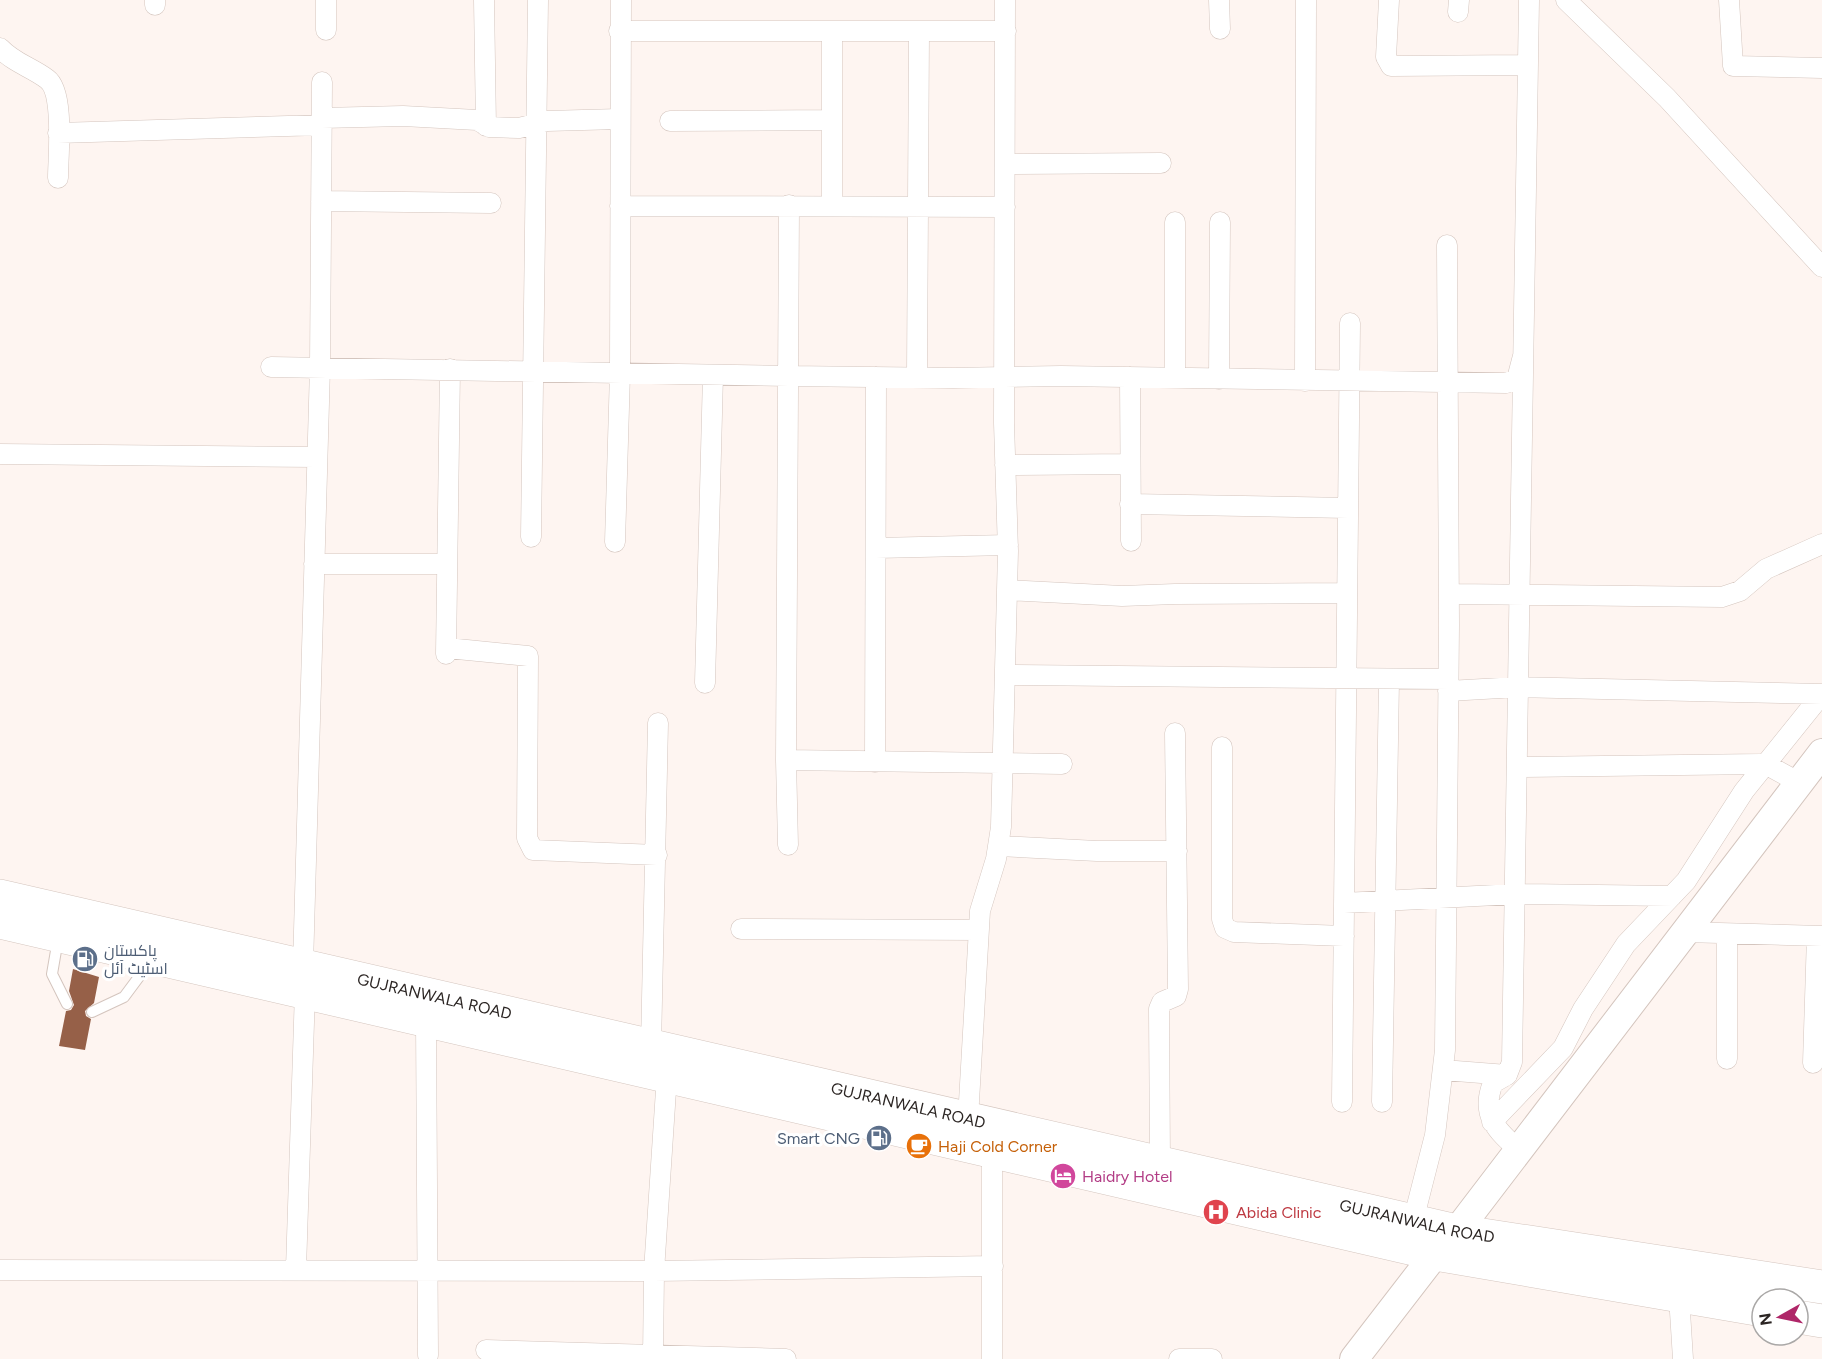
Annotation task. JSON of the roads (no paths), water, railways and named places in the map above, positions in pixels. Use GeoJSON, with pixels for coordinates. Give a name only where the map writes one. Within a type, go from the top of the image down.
{"type":"FeatureCollection","features":[{"type":"Feature","properties":{"kind":"highway","name":"GUJRANWALA ROAD"},"geometry":{"type":"LineString","coordinates":[[0,896],[62,923],[154,957],[304,978],[426,1019],[992,1150],[1446,1242],[1679,1296],[1750,1308]]}},
{"type":"Feature","properties":{"kind":"highway","name":"GUJRANWALA ROAD"},"geometry":{"type":"LineString","coordinates":[[0,921],[62,923],[304,978],[651,1046],[1413,1221],[1446,1242],[1822,1287]]}},
{"type":"Feature","properties":{"kind":"main road"},"geometry":{"type":"LineString","coordinates":[[1354,1359],[1519,1150],[1822,753]]}},
{"type":"Feature","properties":{"kind":"street"},"geometry":{"type":"LineString","coordinates":[[326,0],[326,30]]}},
{"type":"Feature","properties":{"kind":"street"},"geometry":{"type":"LineString","coordinates":[[484,0],[486,126]]}},
{"type":"Feature","properties":{"kind":"street"},"geometry":{"type":"LineString","coordinates":[[531,537],[538,0]]}},
{"type":"Feature","properties":{"kind":"street"},"geometry":{"type":"LineString","coordinates":[[615,542],[620,373],[619,31],[621,0]]}},
{"type":"Feature","properties":{"kind":"street"},"geometry":{"type":"LineString","coordinates":[[968,1119],[980,911],[999,846],[1006,675],[1008,545],[1004,377],[1005,0]]}},
{"type":"Feature","properties":{"kind":"street"},"geometry":{"type":"LineString","coordinates":[[1219,0],[1220,29]]}},
{"type":"Feature","properties":{"kind":"street"},"geometry":{"type":"LineString","coordinates":[[1305,381],[1306,0]]}},
{"type":"Feature","properties":{"kind":"street"},"geometry":{"type":"LineString","coordinates":[[1389,0],[1386,57],[1390,66],[1528,65]]}},
{"type":"Feature","properties":{"kind":"street"},"geometry":{"type":"LineString","coordinates":[[1519,1150],[1499,1133],[1492,1122],[1491,1088],[1494,1083],[1507,1075],[1512,1062],[1529,0]]}},
{"type":"Feature","properties":{"kind":"street"},"geometry":{"type":"LineString","coordinates":[[1566,0],[1667,98],[1822,267]]}},
{"type":"Feature","properties":{"kind":"street"},"geometry":{"type":"LineString","coordinates":[[1730,0],[1733,66],[1822,68]]}},
{"type":"Feature","properties":{"kind":"street"},"geometry":{"type":"LineString","coordinates":[[619,31],[1006,31]]}},
{"type":"Feature","properties":{"kind":"street"},"geometry":{"type":"LineString","coordinates":[[832,31],[832,205]]}},
{"type":"Feature","properties":{"kind":"street"},"geometry":{"type":"LineString","coordinates":[[917,377],[919,31]]}},
{"type":"Feature","properties":{"kind":"street"},"geometry":{"type":"LineString","coordinates":[[0,48],[15,62],[51,82],[57,102],[57,178]]}},
{"type":"Feature","properties":{"kind":"street"},"geometry":{"type":"LineString","coordinates":[[296,1269],[320,368],[322,82]]}},
{"type":"Feature","properties":{"kind":"street"},"geometry":{"type":"LineString","coordinates":[[58,133],[322,122],[403,116],[477,120],[486,126],[525,127],[536,123],[620,119]]}},
{"type":"Feature","properties":{"kind":"street"},"geometry":{"type":"LineString","coordinates":[[670,121],[832,120]]}},
{"type":"Feature","properties":{"kind":"street"},"geometry":{"type":"LineString","coordinates":[[1005,164],[1161,163]]}},
{"type":"Feature","properties":{"kind":"street"},"geometry":{"type":"LineString","coordinates":[[321,201],[491,203]]}},
{"type":"Feature","properties":{"kind":"street"},"geometry":{"type":"LineString","coordinates":[[788,845],[786,760],[789,205]]}},
{"type":"Feature","properties":{"kind":"street"},"geometry":{"type":"LineString","coordinates":[[620,206],[1005,207]]}},
{"type":"Feature","properties":{"kind":"street"},"geometry":{"type":"LineString","coordinates":[[1175,222],[1175,378]]}},
{"type":"Feature","properties":{"kind":"street"},"geometry":{"type":"LineString","coordinates":[[1219,379],[1220,222]]}},
{"type":"Feature","properties":{"kind":"street"},"geometry":{"type":"LineString","coordinates":[[1413,1221],[1435,1135],[1443,1070],[1449,594],[1447,245]]}},
{"type":"Feature","properties":{"kind":"street"},"geometry":{"type":"LineString","coordinates":[[1342,1102],[1350,323]]}},
{"type":"Feature","properties":{"kind":"street"},"geometry":{"type":"LineString","coordinates":[[271,367],[789,376],[1130,377],[1510,383],[1517,379],[1523,356]]}},
{"type":"Feature","properties":{"kind":"street"},"geometry":{"type":"LineString","coordinates":[[450,369],[446,651],[528,656],[527,838],[533,850],[657,855]]}},
{"type":"Feature","properties":{"kind":"street"},"geometry":{"type":"LineString","coordinates":[[705,683],[713,375]]}},
{"type":"Feature","properties":{"kind":"street"},"geometry":{"type":"LineString","coordinates":[[875,762],[876,377]]}},
{"type":"Feature","properties":{"kind":"street"},"geometry":{"type":"LineString","coordinates":[[1130,377],[1131,541]]}},
{"type":"Feature","properties":{"kind":"street"},"geometry":{"type":"LineString","coordinates":[[0,454],[317,457]]}},
{"type":"Feature","properties":{"kind":"street"},"geometry":{"type":"LineString","coordinates":[[1005,465],[1130,464]]}},
{"type":"Feature","properties":{"kind":"street"},"geometry":{"type":"LineString","coordinates":[[1130,504],[1348,508]]}},
{"type":"Feature","properties":{"kind":"street"},"geometry":{"type":"LineString","coordinates":[[1449,594],[1722,597],[1740,591],[1766,569],[1822,544]]}},
{"type":"Feature","properties":{"kind":"street"},"geometry":{"type":"LineString","coordinates":[[876,548],[1008,545]]}},
{"type":"Feature","properties":{"kind":"street"},"geometry":{"type":"LineString","coordinates":[[314,564],[447,564]]}},
{"type":"Feature","properties":{"kind":"street"},"geometry":{"type":"LineString","coordinates":[[1007,590],[1151,596],[1347,593]]}},
{"type":"Feature","properties":{"kind":"street"},"geometry":{"type":"LineString","coordinates":[[1006,675],[1389,680],[1448,685],[1822,694],[1744,791],[1710,847],[1675,894],[1626,944],[1583,1009],[1563,1048],[1492,1122]]}},
{"type":"Feature","properties":{"kind":"street"},"geometry":{"type":"LineString","coordinates":[[1382,1102],[1389,680]]}},
{"type":"Feature","properties":{"kind":"street"},"geometry":{"type":"LineString","coordinates":[[651,1046],[657,855],[658,723]]}},
{"type":"Feature","properties":{"kind":"street"},"geometry":{"type":"LineString","coordinates":[[1160,1163],[1159,1009],[1162,1002],[1176,996],[1178,989],[1175,733]]}},
{"type":"Feature","properties":{"kind":"street"},"geometry":{"type":"LineString","coordinates":[[1222,747],[1222,919],[1225,928],[1234,932],[1344,936]]}},
{"type":"Feature","properties":{"kind":"street"},"geometry":{"type":"LineString","coordinates":[[786,760],[1062,764]]}},
{"type":"Feature","properties":{"kind":"street"},"geometry":{"type":"LineString","coordinates":[[1517,767],[1767,765],[1800,783]]}},
{"type":"Feature","properties":{"kind":"street"},"geometry":{"type":"LineString","coordinates":[[999,846],[1177,851]]}},
{"type":"Feature","properties":{"kind":"street"},"geometry":{"type":"LineString","coordinates":[[1344,903],[1515,894],[1675,894]]}},
{"type":"Feature","properties":{"kind":"street"},"geometry":{"type":"LineString","coordinates":[[1675,894],[1693,921],[1727,933],[1819,936],[1813,1063]]}},
{"type":"Feature","properties":{"kind":"street"},"geometry":{"type":"LineString","coordinates":[[741,929],[980,930]]}},
{"type":"Feature","properties":{"kind":"street"},"geometry":{"type":"LineString","coordinates":[[1727,933],[1727,1059]]}},
{"type":"Feature","properties":{"kind":"street"},"geometry":{"type":"LineString","coordinates":[[426,1019],[428,1355]]}},
{"type":"Feature","properties":{"kind":"street"},"geometry":{"type":"LineString","coordinates":[[1443,1070],[1507,1075]]}},
{"type":"Feature","properties":{"kind":"street"},"geometry":{"type":"LineString","coordinates":[[653,1357],[654,1271],[667,1074]]}},
{"type":"Feature","properties":{"kind":"street"},"geometry":{"type":"LineString","coordinates":[[992,1150],[992,1359]]}},
{"type":"Feature","properties":{"kind":"street"},"geometry":{"type":"LineString","coordinates":[[0,1270],[654,1271],[993,1266]]}},
{"type":"Feature","properties":{"kind":"street"},"geometry":{"type":"LineString","coordinates":[[1679,1296],[1683,1359]]}},
{"type":"Feature","properties":{"kind":"street"},"geometry":{"type":"LineString","coordinates":[[486,1350],[653,1357],[786,1359]]}},
{"type":"Feature","properties":{"kind":"street"},"geometry":{"type":"LineString","coordinates":[[1179,1359],[1212,1359]]}},
{"type":"Feature","properties":{"kind":"lane"},"geometry":{"type":"LineString","coordinates":[[62,923],[52,974],[67,1004]]}},
{"type":"Feature","properties":{"kind":"lane"},"geometry":{"type":"LineString","coordinates":[[92,1012],[124,997],[154,957]]}},
{"type":"Feature","properties":{"kind":"place","name":"پاکستان اسٹیٹ آئل"},"geometry":{"type":"Point","coordinates":[85,959]}},
{"type":"Feature","properties":{"kind":"place","name":"Smart CNG"},"geometry":{"type":"Point","coordinates":[879,1138]}},
{"type":"Feature","properties":{"kind":"place","name":"Haji Cold Corner"},"geometry":{"type":"Point","coordinates":[919,1146]}},
{"type":"Feature","properties":{"kind":"place","name":"Haidry Hotel"},"geometry":{"type":"Point","coordinates":[1063,1176]}},
{"type":"Feature","properties":{"kind":"place","name":"Abida Clinic"},"geometry":{"type":"Point","coordinates":[1216,1212]}}]}
